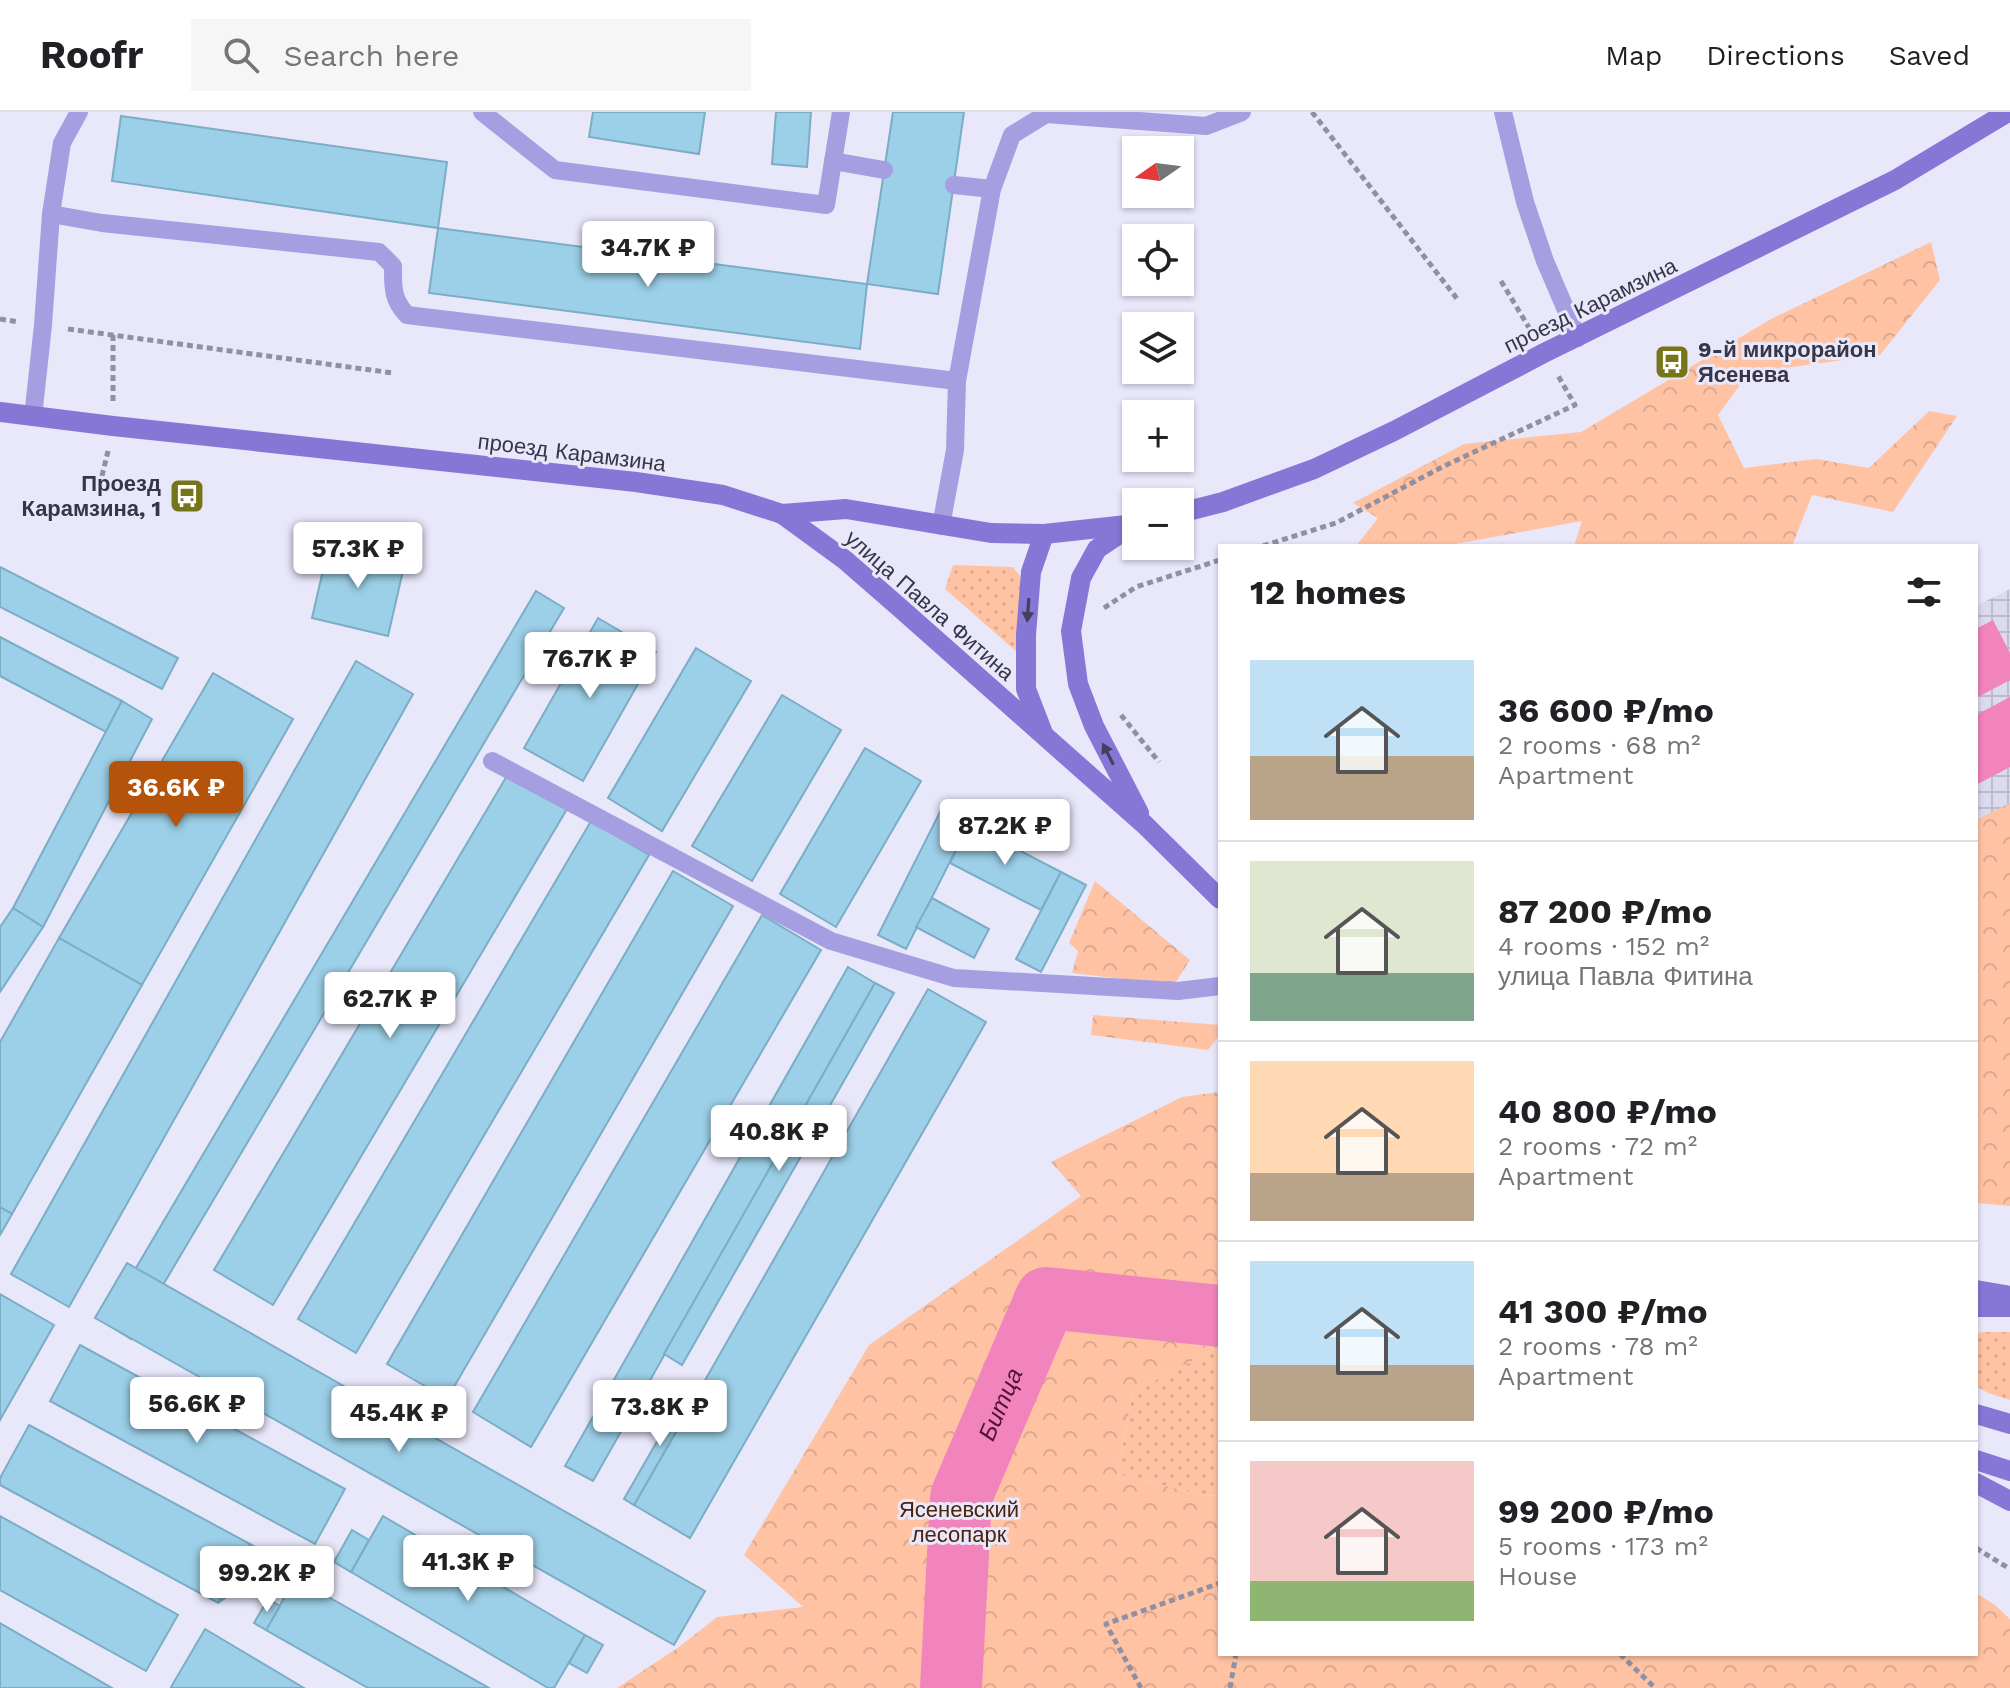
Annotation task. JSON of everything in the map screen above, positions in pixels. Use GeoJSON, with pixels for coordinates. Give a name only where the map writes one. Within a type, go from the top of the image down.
{"type":"FeatureCollection","features":[{"type":"Feature","properties":{"kind":"street","name":"проезд Карамзина"},"geometry":{"type":"LineString","coordinates":[[1194,509],[1314,469],[1394,431],[1544,353],[1895,180],[2008,112]]}},
{"type":"Feature","properties":{"kind":"street","name":"проезд Карамзина"},"geometry":{"type":"LineString","coordinates":[[0,412],[636,482],[723,495],[782,514],[846,509],[991,533],[1044,534],[1122,526]]}},
{"type":"Feature","properties":{"kind":"street","name":"улица Павла Фитина"},"geometry":{"type":"LineString","coordinates":[[782,514],[845,560],[1144,824],[1218,897]]}},
{"type":"Feature","properties":{"kind":"street","name":"улица Павла Фитина"},"geometry":{"type":"LineString","coordinates":[[1122,533],[1097,549],[1081,578],[1071,631],[1078,684],[1094,726],[1144,824]]}},
{"type":"Feature","properties":{"kind":"street","name":"улица Павла Фитина"},"geometry":{"type":"LineString","coordinates":[[1044,534],[1031,572],[1026,689],[1044,736]]}},
{"type":"Feature","properties":{"kind":"street"},"geometry":{"type":"LineString","coordinates":[[1978,1290],[2010,1296]]}},
{"type":"Feature","properties":{"kind":"street"},"geometry":{"type":"LineString","coordinates":[[1978,1307],[2010,1307]]}},
{"type":"Feature","properties":{"kind":"street"},"geometry":{"type":"LineString","coordinates":[[1978,1415],[2010,1424]]}},
{"type":"Feature","properties":{"kind":"street"},"geometry":{"type":"LineString","coordinates":[[1978,1461],[2010,1471]]}},
{"type":"Feature","properties":{"kind":"street"},"geometry":{"type":"LineString","coordinates":[[1978,1484],[2010,1501]]}},
{"type":"Feature","properties":{"kind":"lane"},"geometry":{"type":"LineString","coordinates":[[33,417],[51,214],[62,143],[79,112]]}},
{"type":"Feature","properties":{"kind":"lane"},"geometry":{"type":"LineString","coordinates":[[482,112],[555,170],[826,205],[841,112]]}},
{"type":"Feature","properties":{"kind":"lane"},"geometry":{"type":"LineString","coordinates":[[941,526],[955,450],[957,381],[992,189],[1012,135],[1046,114],[1206,126],[1242,112]]}},
{"type":"Feature","properties":{"kind":"lane"},"geometry":{"type":"LineString","coordinates":[[1503,112],[1525,202],[1545,261],[1578,338]]}},
{"type":"Feature","properties":{"kind":"lane"},"geometry":{"type":"LineString","coordinates":[[833,161],[884,170]]}},
{"type":"Feature","properties":{"kind":"lane"},"geometry":{"type":"LineString","coordinates":[[954,185],[992,189]]}},
{"type":"Feature","properties":{"kind":"lane"},"geometry":{"type":"LineString","coordinates":[[51,214],[102,223],[379,252],[393,266],[393,289],[398,306],[407,315],[957,381]]}},
{"type":"Feature","properties":{"kind":"lane"},"geometry":{"type":"LineString","coordinates":[[492,761],[831,941],[954,978],[1178,991],[1218,986]]}},
{"type":"Feature","properties":{"kind":"path"},"geometry":{"type":"LineString","coordinates":[[1312,112],[1458,300]]}},
{"type":"Feature","properties":{"kind":"path"},"geometry":{"type":"LineString","coordinates":[[1269,544],[1336,523],[1444,466],[1575,405],[1501,281]]}},
{"type":"Feature","properties":{"kind":"path"},"geometry":{"type":"LineString","coordinates":[[113,335],[393,373]]}},
{"type":"Feature","properties":{"kind":"path"},"geometry":{"type":"LineString","coordinates":[[1097,613],[1136,587],[1218,561]]}},
{"type":"Feature","properties":{"kind":"path"},"geometry":{"type":"LineString","coordinates":[[1115,703],[1159,762]]}},
{"type":"Feature","properties":{"kind":"path"},"geometry":{"type":"LineString","coordinates":[[1978,1549],[2010,1569]]}},
{"type":"Feature","properties":{"kind":"path"},"geometry":{"type":"LineString","coordinates":[[1141,1688],[1106,1624],[1218,1584]]}},
{"type":"Feature","properties":{"kind":"path"},"geometry":{"type":"LineString","coordinates":[[1230,1688],[1236,1656]]}},
{"type":"Feature","properties":{"kind":"path"},"geometry":{"type":"LineString","coordinates":[[1622,1656],[1655,1688]]}},
{"type":"Feature","properties":{"kind":"shaded area"},"geometry":{"type":"Polygon","coordinates":[[[2010,589],[2010,829],[1978,845],[1978,605],[2010,589]]]}},
{"type":"Feature","properties":{"kind":"shaded area"},"geometry":{"type":"Polygon","coordinates":[[[1993,620],[2010,653],[2010,680],[1978,697],[1978,628],[1993,620]]]}},
{"type":"Feature","properties":{"kind":"shaded area"},"geometry":{"type":"Polygon","coordinates":[[[2010,697],[2010,767],[1978,784],[1978,714],[2010,697]]]}},
{"type":"Feature","properties":{"kind":"green space"},"geometry":{"type":"Polygon","coordinates":[[[1931,242],[1940,280],[1880,355],[1749,373],[1718,415],[1744,468],[1816,459],[1869,468],[1929,411],[1957,416],[1893,512],[1812,495],[1793,544],[1575,544],[1582,521],[1455,544],[1358,544],[1378,518],[1353,503],[1464,444],[1581,432],[1771,319],[1931,242]]]}},
{"type":"Feature","properties":{"kind":"green space"},"geometry":{"type":"Polygon","coordinates":[[[953,565],[1013,567],[1023,580],[1019,654],[945,589],[953,565]]]}},
{"type":"Feature","properties":{"kind":"green space"},"geometry":{"type":"Polygon","coordinates":[[[2010,803],[2010,1206],[1978,1203],[1978,819],[2010,803]]]}},
{"type":"Feature","properties":{"kind":"green space"},"geometry":{"type":"Polygon","coordinates":[[[1095,881],[1190,960],[1174,985],[1072,973],[1078,951],[1069,943],[1095,881]]]}},
{"type":"Feature","properties":{"kind":"green space"},"geometry":{"type":"Polygon","coordinates":[[[1093,1015],[1218,1025],[1218,1038],[1208,1050],[1091,1035],[1093,1015]]]}},
{"type":"Feature","properties":{"kind":"green space","name":"Ясеневский лесопарк"},"geometry":{"type":"Polygon","coordinates":[[[1218,1092],[1218,1347],[1133,1392],[1117,1474],[1206,1496],[1218,1495],[1218,1656],[1978,1656],[1978,1594],[2010,1619],[2010,1688],[617,1688],[679,1647],[717,1617],[803,1607],[744,1555],[869,1345],[1081,1196],[1051,1162],[1182,1097],[1218,1092]]]}},
{"type":"Feature","properties":{"kind":"green space"},"geometry":{"type":"Polygon","coordinates":[[[2010,1332],[2010,1400],[1978,1387],[1978,1333],[2010,1332]]]}},
{"type":"Feature","properties":{"kind":"green space"},"geometry":{"type":"Polygon","coordinates":[[[1218,1347],[1218,1495],[1206,1496],[1117,1474],[1133,1392],[1218,1347]]]}},
{"type":"Feature","properties":{"kind":"building"},"geometry":{"type":"Polygon","coordinates":[[[593,112],[705,112],[699,154],[589,137],[593,112]]]}},
{"type":"Feature","properties":{"kind":"building"},"geometry":{"type":"Polygon","coordinates":[[[776,112],[811,112],[807,167],[772,164],[776,112]]]}},
{"type":"Feature","properties":{"kind":"building"},"geometry":{"type":"Polygon","coordinates":[[[893,112],[964,112],[938,294],[867,284],[893,112]]]}},
{"type":"Feature","properties":{"kind":"building"},"geometry":{"type":"Polygon","coordinates":[[[121,116],[447,162],[438,228],[112,181],[121,116]]]}},
{"type":"Feature","properties":{"kind":"building"},"geometry":{"type":"Polygon","coordinates":[[[438,228],[867,284],[860,349],[429,293],[438,228]]]}},
{"type":"Feature","properties":{"kind":"building"},"geometry":{"type":"Polygon","coordinates":[[[329,544],[405,562],[388,636],[312,618],[329,544]]]}},
{"type":"Feature","properties":{"kind":"building"},"geometry":{"type":"Polygon","coordinates":[[[0,567],[178,658],[162,689],[0,607],[0,567]]]}},
{"type":"Feature","properties":{"kind":"building"},"geometry":{"type":"Polygon","coordinates":[[[536,591],[564,608],[131,1339],[104,1322],[536,591]]]}},
{"type":"Feature","properties":{"kind":"building"},"geometry":{"type":"Polygon","coordinates":[[[598,618],[656,652],[583,781],[524,748],[598,618]]]}},
{"type":"Feature","properties":{"kind":"building"},"geometry":{"type":"Polygon","coordinates":[[[0,637],[122,701],[106,732],[0,676],[0,637]]]}},
{"type":"Feature","properties":{"kind":"building"},"geometry":{"type":"Polygon","coordinates":[[[696,648],[751,681],[662,831],[608,798],[696,648]]]}},
{"type":"Feature","properties":{"kind":"building"},"geometry":{"type":"Polygon","coordinates":[[[356,661],[413,694],[69,1307],[11,1274],[356,661]]]}},
{"type":"Feature","properties":{"kind":"building"},"geometry":{"type":"Polygon","coordinates":[[[213,673],[293,719],[142,985],[59,938],[213,673]]]}},
{"type":"Feature","properties":{"kind":"building"},"geometry":{"type":"Polygon","coordinates":[[[782,695],[841,730],[752,881],[692,846],[782,695]]]}},
{"type":"Feature","properties":{"kind":"building"},"geometry":{"type":"Polygon","coordinates":[[[122,701],[152,719],[43,927],[13,908],[122,701]]]}},
{"type":"Feature","properties":{"kind":"building"},"geometry":{"type":"Polygon","coordinates":[[[865,748],[921,781],[836,927],[780,894],[865,748]]]}},
{"type":"Feature","properties":{"kind":"building"},"geometry":{"type":"Polygon","coordinates":[[[508,774],[567,809],[273,1305],[214,1270],[508,774]]]}},
{"type":"Feature","properties":{"kind":"building"},"geometry":{"type":"Polygon","coordinates":[[[941,810],[969,824],[906,949],[878,935],[941,810]]]}},
{"type":"Feature","properties":{"kind":"building"},"geometry":{"type":"Polygon","coordinates":[[[591,821],[649,855],[356,1353],[298,1319],[591,821]]]}},
{"type":"Feature","properties":{"kind":"building"},"geometry":{"type":"Polygon","coordinates":[[[969,824],[1061,872],[1041,910],[950,863],[969,824]]]}},
{"type":"Feature","properties":{"kind":"building"},"geometry":{"type":"Polygon","coordinates":[[[673,871],[733,906],[447,1399],[387,1364],[673,871]]]}},
{"type":"Feature","properties":{"kind":"building"},"geometry":{"type":"Polygon","coordinates":[[[1061,872],[1086,885],[1041,972],[1016,959],[1061,872]]]}},
{"type":"Feature","properties":{"kind":"building"},"geometry":{"type":"Polygon","coordinates":[[[932,898],[989,929],[974,958],[916,927],[932,898]]]}},
{"type":"Feature","properties":{"kind":"building"},"geometry":{"type":"Polygon","coordinates":[[[13,908],[43,927],[0,992],[0,927],[13,908]]]}},
{"type":"Feature","properties":{"kind":"building"},"geometry":{"type":"Polygon","coordinates":[[[762,915],[821,950],[531,1447],[473,1412],[762,915]]]}},
{"type":"Feature","properties":{"kind":"building"},"geometry":{"type":"Polygon","coordinates":[[[59,938],[142,985],[12,1214],[0,1207],[0,1042],[59,938]]]}},
{"type":"Feature","properties":{"kind":"building"},"geometry":{"type":"Polygon","coordinates":[[[848,967],[875,983],[593,1481],[565,1466],[848,967]]]}},
{"type":"Feature","properties":{"kind":"building"},"geometry":{"type":"Polygon","coordinates":[[[875,983],[894,993],[682,1365],[664,1354],[875,983]]]}},
{"type":"Feature","properties":{"kind":"building"},"geometry":{"type":"Polygon","coordinates":[[[928,989],[986,1022],[690,1538],[634,1505],[928,989]]]}},
{"type":"Feature","properties":{"kind":"building"},"geometry":{"type":"Polygon","coordinates":[[[0,1207],[12,1214],[0,1235],[0,1207]]]}},
{"type":"Feature","properties":{"kind":"building"},"geometry":{"type":"Polygon","coordinates":[[[127,1263],[705,1591],[674,1645],[95,1318],[127,1263]]]}},
{"type":"Feature","properties":{"kind":"building"},"geometry":{"type":"Polygon","coordinates":[[[0,1294],[54,1325],[0,1420],[0,1294]]]}},
{"type":"Feature","properties":{"kind":"building"},"geometry":{"type":"Polygon","coordinates":[[[80,1345],[345,1489],[315,1544],[50,1401],[80,1345]]]}},
{"type":"Feature","properties":{"kind":"building"},"geometry":{"type":"Polygon","coordinates":[[[686,1391],[696,1397],[634,1505],[624,1499],[686,1391]]]}},
{"type":"Feature","properties":{"kind":"building"},"geometry":{"type":"Polygon","coordinates":[[[29,1425],[250,1544],[218,1603],[0,1485],[0,1478],[29,1425]]]}},
{"type":"Feature","properties":{"kind":"building"},"geometry":{"type":"Polygon","coordinates":[[[0,1516],[178,1615],[146,1671],[0,1590],[0,1516]]]}},
{"type":"Feature","properties":{"kind":"building"},"geometry":{"type":"Polygon","coordinates":[[[383,1516],[585,1635],[554,1688],[548,1688],[351,1572],[383,1516]]]}},
{"type":"Feature","properties":{"kind":"building"},"geometry":{"type":"Polygon","coordinates":[[[352,1530],[369,1540],[351,1572],[334,1562],[352,1530]]]}},
{"type":"Feature","properties":{"kind":"building"},"geometry":{"type":"Polygon","coordinates":[[[250,1544],[279,1560],[218,1603],[250,1544]]]}},
{"type":"Feature","properties":{"kind":"building"},"geometry":{"type":"Polygon","coordinates":[[[295,1578],[489,1688],[368,1688],[266,1630],[295,1578]]]}},
{"type":"Feature","properties":{"kind":"building"},"geometry":{"type":"Polygon","coordinates":[[[268,1599],[280,1606],[266,1630],[254,1623],[268,1599]]]}},
{"type":"Feature","properties":{"kind":"building"},"geometry":{"type":"Polygon","coordinates":[[[0,1623],[112,1688],[0,1688],[0,1623]]]}},
{"type":"Feature","properties":{"kind":"building"},"geometry":{"type":"Polygon","coordinates":[[[205,1629],[304,1688],[171,1687],[205,1629]]]}},
{"type":"Feature","properties":{"kind":"building"},"geometry":{"type":"Polygon","coordinates":[[[585,1635],[603,1645],[587,1673],[569,1663],[585,1635]]]}},
{"type":"Feature","properties":{"kind":"waterway","name":"Битца"},"geometry":{"type":"LineString","coordinates":[[951,1688],[961,1497],[1046,1298],[1218,1316]]}},
{"type":"Feature","properties":{"kind":"place","name":"9-й микрорайон Ясенева"},"geometry":{"type":"Point","coordinates":[1672,362]}},
{"type":"Feature","properties":{"kind":"place","name":"Проезд Карамзина, 1"},"geometry":{"type":"Point","coordinates":[187,496]}}]}
